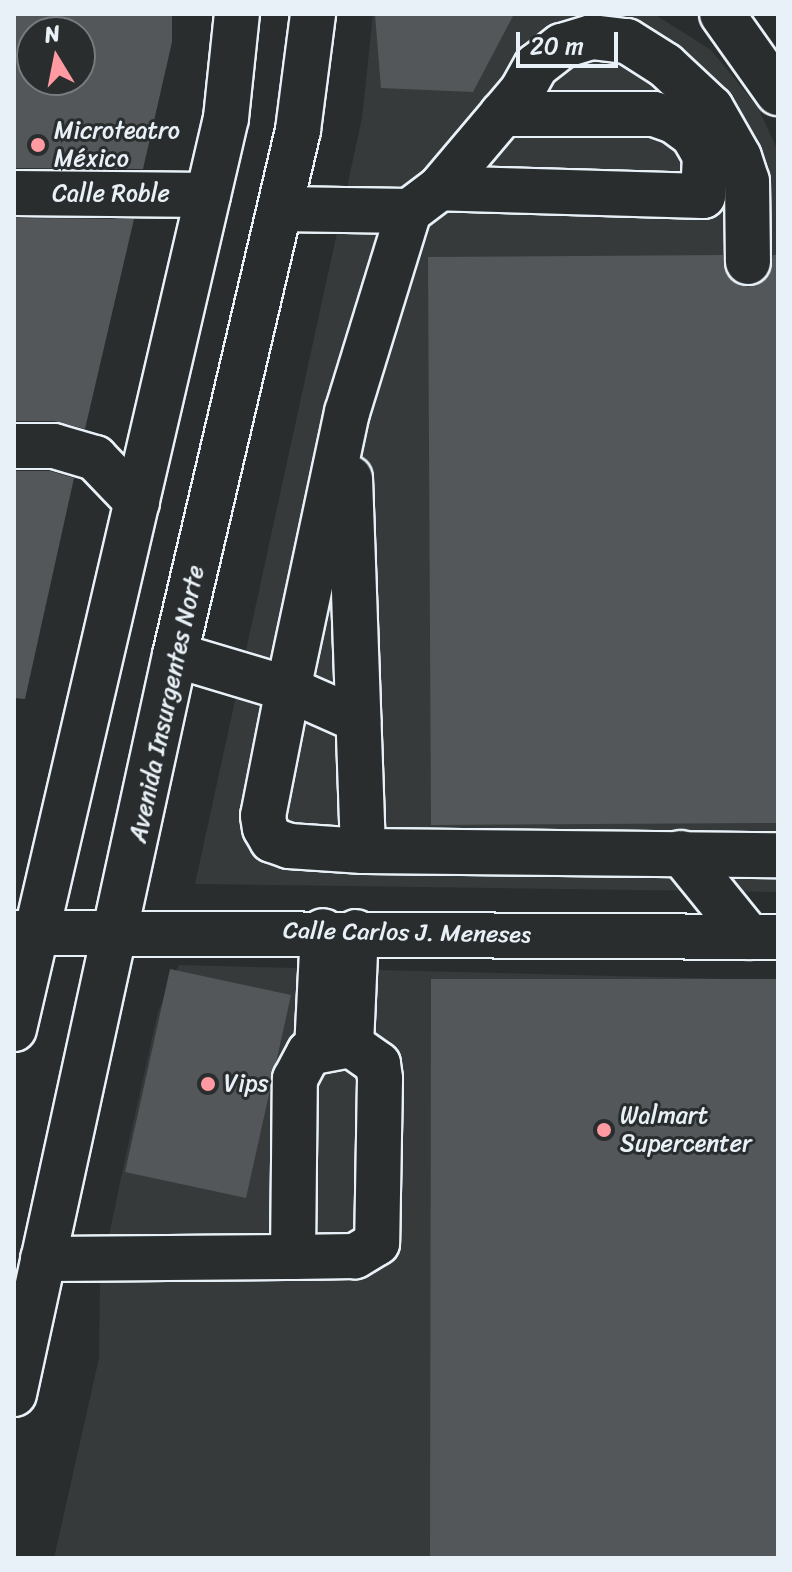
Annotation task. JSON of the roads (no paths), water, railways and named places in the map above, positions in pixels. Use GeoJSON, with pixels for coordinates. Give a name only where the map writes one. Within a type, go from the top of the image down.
{"type":"FeatureCollection","features":[{"type":"Feature","properties":{"kind":"main road"},"geometry":{"type":"LineString","coordinates":[[14,1029],[25,933],[137,502],[226,118],[237,14]]}},
{"type":"Feature","properties":{"kind":"main road","name":"Avenida Insurgentes Norte"},"geometry":{"type":"LineString","coordinates":[[14,1394],[178,645],[298,130],[313,14]]}},
{"type":"Feature","properties":{"kind":"main road"},"geometry":{"type":"LineString","coordinates":[[722,14],[765,60],[778,93]]}},
{"type":"Feature","properties":{"kind":"main road"},"geometry":{"type":"LineString","coordinates":[[748,262],[747,181],[739,157],[711,108],[665,65],[627,41],[592,37],[562,46],[536,66],[512,103],[425,200],[347,412],[263,816],[272,840],[289,846],[363,851],[778,855]]}},
{"type":"Feature","properties":{"kind":"main road"},"geometry":{"type":"LineString","coordinates":[[280,209],[425,200],[703,196],[705,156],[693,135],[674,121],[654,114],[512,103]]}},
{"type":"Feature","properties":{"kind":"main road","name":"Calle Roble"},"geometry":{"type":"LineString","coordinates":[[14,193],[208,195]]}},
{"type":"Feature","properties":{"kind":"main road"},"geometry":{"type":"LineString","coordinates":[[347,412],[363,851]]}},
{"type":"Feature","properties":{"kind":"main road"},"geometry":{"type":"LineString","coordinates":[[14,446],[54,446],[95,458],[137,502]]}},
{"type":"Feature","properties":{"kind":"main road"},"geometry":{"type":"LineString","coordinates":[[178,645],[291,672],[356,666]]}},
{"type":"Feature","properties":{"kind":"main road"},"geometry":{"type":"LineString","coordinates":[[291,672],[358,720]]}},
{"type":"Feature","properties":{"kind":"main road"},"geometry":{"type":"LineString","coordinates":[[681,853],[764,937]]}},
{"type":"Feature","properties":{"kind":"main road","name":"Calle Carlos J. Meneses"},"geometry":{"type":"LineString","coordinates":[[25,933],[118,930],[764,937]]}},
{"type":"Feature","properties":{"kind":"main road"},"geometry":{"type":"LineString","coordinates":[[334,1048],[339,932]]}},
{"type":"Feature","properties":{"kind":"main road"},"geometry":{"type":"LineString","coordinates":[[43,1259],[293,1257],[355,1256],[377,1243],[378,1064],[334,1048],[299,1064],[295,1079],[293,1257]]}},
{"type":"Feature","properties":{"kind":"place","name":"Microteatro México"},"geometry":{"type":"Point","coordinates":[38,145]}},
{"type":"Feature","properties":{"kind":"place","name":"Vips"},"geometry":{"type":"Point","coordinates":[208,1084]}},
{"type":"Feature","properties":{"kind":"place","name":"Walmart Supercenter"},"geometry":{"type":"Point","coordinates":[604,1130]}}]}
